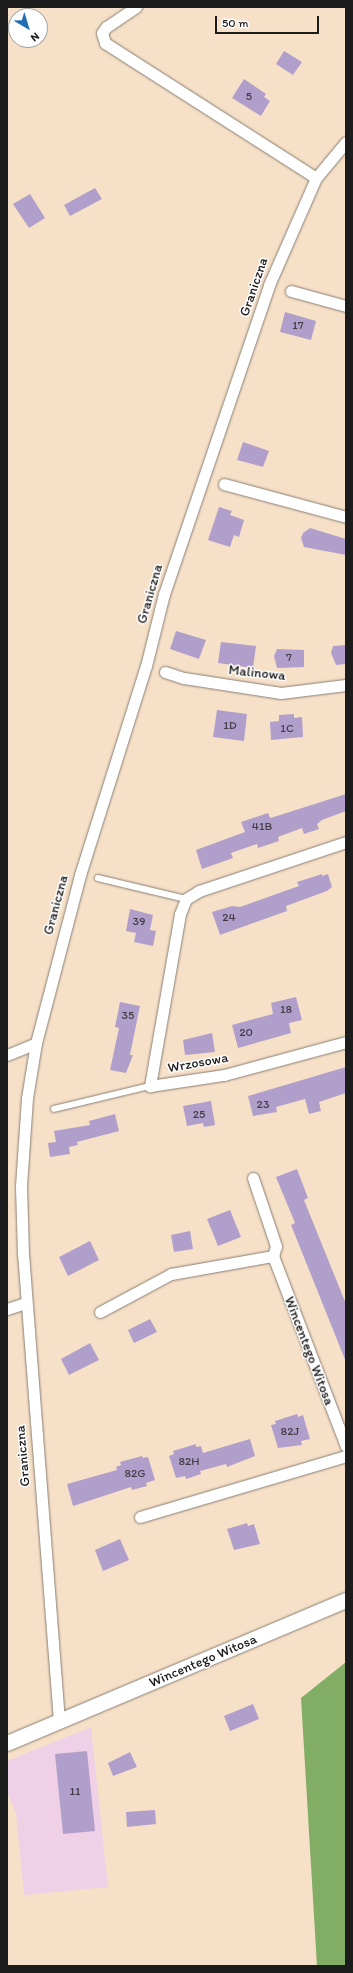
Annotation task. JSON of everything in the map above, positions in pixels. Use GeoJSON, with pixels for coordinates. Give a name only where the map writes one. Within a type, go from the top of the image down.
{"type":"FeatureCollection","features":[{"type":"Feature","properties":{"kind":"street"},"geometry":{"type":"LineString","coordinates":[[136,7],[106,27],[102,33],[105,43],[316,178]]}},
{"type":"Feature","properties":{"kind":"street","name":"Graniczna"},"geometry":{"type":"LineString","coordinates":[[59,1721],[26,1303],[21,1186],[27,1098],[36,1043],[80,875],[146,666],[164,594],[269,285],[316,178],[346,142]]}},
{"type":"Feature","properties":{"kind":"street"},"geometry":{"type":"LineString","coordinates":[[291,291],[346,306]]}},
{"type":"Feature","properties":{"kind":"street"},"geometry":{"type":"LineString","coordinates":[[224,484],[346,517]]}},
{"type":"Feature","properties":{"kind":"street","name":"Malinowa"},"geometry":{"type":"LineString","coordinates":[[165,672],[184,678],[281,693],[346,685]]}},
{"type":"Feature","properties":{"kind":"street"},"geometry":{"type":"LineString","coordinates":[[150,1086],[180,914],[186,899],[199,891],[346,842]]}},
{"type":"Feature","properties":{"kind":"street","name":"Wrzosowa"},"geometry":{"type":"LineString","coordinates":[[150,1086],[224,1075],[346,1042]]}},
{"type":"Feature","properties":{"kind":"street"},"geometry":{"type":"LineString","coordinates":[[7,1055],[36,1043]]}},
{"type":"Feature","properties":{"kind":"street","name":"Wincentego Witosa"},"geometry":{"type":"LineString","coordinates":[[252,1178],[276,1246],[273,1256],[346,1446]]}},
{"type":"Feature","properties":{"kind":"street"},"geometry":{"type":"LineString","coordinates":[[100,1312],[171,1274],[273,1256]]}},
{"type":"Feature","properties":{"kind":"street"},"geometry":{"type":"LineString","coordinates":[[7,1309],[26,1303]]}},
{"type":"Feature","properties":{"kind":"street"},"geometry":{"type":"LineString","coordinates":[[140,1517],[346,1456]]}},
{"type":"Feature","properties":{"kind":"street","name":"Wincentego Witosa"},"geometry":{"type":"LineString","coordinates":[[7,1743],[346,1600]]}},
{"type":"Feature","properties":{"kind":"lane"},"geometry":{"type":"LineString","coordinates":[[98,878],[186,899]]}},
{"type":"Feature","properties":{"kind":"lane","name":"Wrzosowa"},"geometry":{"type":"LineString","coordinates":[[54,1109],[150,1086]]}},
{"type":"Feature","properties":{"kind":"shaded area"},"geometry":{"type":"Polygon","coordinates":[[[91,1727],[108,1887],[24,1895],[16,1813],[7,1792],[7,1761],[91,1727]]]}},
{"type":"Feature","properties":{"kind":"green space"},"geometry":{"type":"Polygon","coordinates":[[[346,1662],[346,1966],[317,1966],[301,1698],[346,1662]]]}},
{"type":"Feature","properties":{"kind":"building"},"geometry":{"type":"Polygon","coordinates":[[[284,51],[302,62],[293,75],[276,64],[284,51]]]}},
{"type":"Feature","properties":{"kind":"building"},"geometry":{"type":"Polygon","coordinates":[[[244,79],[266,94],[264,97],[270,101],[261,116],[232,98],[244,79]]]}},
{"type":"Feature","properties":{"kind":"building"},"geometry":{"type":"Polygon","coordinates":[[[95,188],[102,199],[70,216],[64,205],[95,188]]]}},
{"type":"Feature","properties":{"kind":"building"},"geometry":{"type":"Polygon","coordinates":[[[30,194],[45,218],[29,228],[13,204],[30,194]]]}},
{"type":"Feature","properties":{"kind":"building"},"geometry":{"type":"Polygon","coordinates":[[[285,312],[316,321],[311,340],[280,332],[285,312]]]}},
{"type":"Feature","properties":{"kind":"building"},"geometry":{"type":"Polygon","coordinates":[[[243,442],[269,451],[263,467],[237,460],[243,442]]]}},
{"type":"Feature","properties":{"kind":"building"},"geometry":{"type":"Polygon","coordinates":[[[219,507],[232,511],[230,515],[244,520],[239,537],[234,535],[230,547],[208,540],[219,507]]]}},
{"type":"Feature","properties":{"kind":"building"},"geometry":{"type":"Polygon","coordinates":[[[310,528],[346,539],[346,555],[304,547],[301,538],[303,533],[310,528]]]}},
{"type":"Feature","properties":{"kind":"building"},"geometry":{"type":"Polygon","coordinates":[[[176,631],[206,640],[199,659],[170,649],[176,631]]]}},
{"type":"Feature","properties":{"kind":"building"},"geometry":{"type":"Polygon","coordinates":[[[221,642],[256,646],[253,668],[218,663],[221,642]]]}},
{"type":"Feature","properties":{"kind":"building"},"geometry":{"type":"Polygon","coordinates":[[[346,645],[346,664],[336,665],[331,653],[333,646],[346,645]]]}},
{"type":"Feature","properties":{"kind":"building"},"geometry":{"type":"Polygon","coordinates":[[[277,649],[304,650],[304,667],[277,668],[274,656],[277,649]]]}},
{"type":"Feature","properties":{"kind":"building"},"geometry":{"type":"Polygon","coordinates":[[[217,710],[247,714],[244,741],[213,737],[217,710]]]}},
{"type":"Feature","properties":{"kind":"building"},"geometry":{"type":"Polygon","coordinates":[[[294,714],[294,718],[302,717],[303,737],[271,740],[270,722],[279,721],[279,715],[294,714]]]}},
{"type":"Feature","properties":{"kind":"building"},"geometry":{"type":"Polygon","coordinates":[[[346,794],[346,811],[322,820],[317,824],[319,829],[304,834],[302,828],[278,837],[279,841],[258,848],[257,844],[231,853],[233,858],[202,869],[196,850],[245,832],[241,822],[268,813],[270,818],[346,794]]]}},
{"type":"Feature","properties":{"kind":"building"},"geometry":{"type":"Polygon","coordinates":[[[322,874],[322,876],[328,874],[332,887],[327,891],[286,906],[287,911],[220,935],[212,912],[232,906],[240,907],[299,886],[297,882],[322,874]]]}},
{"type":"Feature","properties":{"kind":"building"},"geometry":{"type":"Polygon","coordinates":[[[130,909],[153,915],[150,930],[156,931],[153,946],[134,942],[136,933],[126,931],[130,909]]]}},
{"type":"Feature","properties":{"kind":"building"},"geometry":{"type":"Polygon","coordinates":[[[296,997],[302,1020],[289,1023],[291,1033],[238,1048],[232,1025],[273,1014],[271,1003],[296,997]]]}},
{"type":"Feature","properties":{"kind":"building"},"geometry":{"type":"Polygon","coordinates":[[[120,1002],[140,1006],[130,1055],[133,1055],[126,1073],[110,1070],[119,1028],[115,1027],[120,1002]]]}},
{"type":"Feature","properties":{"kind":"building"},"geometry":{"type":"Polygon","coordinates":[[[212,1033],[215,1052],[185,1055],[183,1040],[212,1033]]]}},
{"type":"Feature","properties":{"kind":"building"},"geometry":{"type":"Polygon","coordinates":[[[346,1067],[346,1093],[319,1102],[321,1111],[309,1114],[305,1099],[276,1107],[277,1112],[253,1116],[248,1096],[346,1067]]]}},
{"type":"Feature","properties":{"kind":"building"},"geometry":{"type":"Polygon","coordinates":[[[211,1101],[215,1125],[204,1127],[203,1123],[187,1126],[183,1106],[211,1101]]]}},
{"type":"Feature","properties":{"kind":"building"},"geometry":{"type":"Polygon","coordinates":[[[115,1114],[119,1131],[77,1142],[78,1145],[69,1147],[70,1154],[50,1157],[48,1143],[56,1142],[54,1131],[90,1125],[89,1121],[115,1114]]]}},
{"type":"Feature","properties":{"kind":"building"},"geometry":{"type":"Polygon","coordinates":[[[297,1169],[308,1198],[304,1200],[346,1304],[346,1362],[291,1225],[295,1223],[276,1177],[297,1169]]]}},
{"type":"Feature","properties":{"kind":"building"},"geometry":{"type":"Polygon","coordinates":[[[230,1210],[241,1237],[218,1246],[207,1219],[230,1210]]]}},
{"type":"Feature","properties":{"kind":"building"},"geometry":{"type":"Polygon","coordinates":[[[190,1231],[193,1249],[174,1252],[171,1235],[190,1231]]]}},
{"type":"Feature","properties":{"kind":"building"},"geometry":{"type":"Polygon","coordinates":[[[90,1241],[99,1260],[68,1276],[59,1257],[90,1241]]]}},
{"type":"Feature","properties":{"kind":"building"},"geometry":{"type":"Polygon","coordinates":[[[150,1319],[157,1332],[134,1343],[128,1330],[150,1319]]]}},
{"type":"Feature","properties":{"kind":"building"},"geometry":{"type":"Polygon","coordinates":[[[90,1343],[99,1360],[69,1375],[61,1359],[90,1343]]]}},
{"type":"Feature","properties":{"kind":"building"},"geometry":{"type":"Polygon","coordinates":[[[297,1414],[298,1417],[303,1415],[310,1439],[301,1441],[302,1445],[278,1448],[271,1425],[276,1424],[275,1421],[297,1414]]]}},
{"type":"Feature","properties":{"kind":"building"},"geometry":{"type":"Polygon","coordinates":[[[250,1439],[255,1456],[227,1467],[226,1464],[200,1471],[201,1474],[186,1479],[185,1476],[176,1478],[169,1456],[174,1454],[173,1451],[196,1444],[196,1447],[201,1446],[203,1453],[250,1439]]]}},
{"type":"Feature","properties":{"kind":"building"},"geometry":{"type":"Polygon","coordinates":[[[142,1456],[143,1458],[148,1457],[155,1480],[146,1483],[147,1486],[132,1490],[131,1487],[73,1506],[67,1484],[117,1470],[116,1467],[121,1465],[120,1462],[142,1456]]]}},
{"type":"Feature","properties":{"kind":"building"},"geometry":{"type":"Polygon","coordinates":[[[247,1523],[248,1526],[254,1524],[260,1544],[234,1550],[227,1529],[247,1523]]]}},
{"type":"Feature","properties":{"kind":"building"},"geometry":{"type":"Polygon","coordinates":[[[120,1539],[129,1560],[103,1571],[95,1550],[120,1539]]]}},
{"type":"Feature","properties":{"kind":"building"},"geometry":{"type":"Polygon","coordinates":[[[253,1704],[259,1719],[230,1731],[224,1716],[253,1704]]]}},
{"type":"Feature","properties":{"kind":"building"},"geometry":{"type":"Polygon","coordinates":[[[87,1751],[95,1831],[63,1834],[55,1754],[87,1751]]]}},
{"type":"Feature","properties":{"kind":"building"},"geometry":{"type":"Polygon","coordinates":[[[130,1752],[137,1767],[113,1776],[108,1763],[130,1752]]]}},
{"type":"Feature","properties":{"kind":"building"},"geometry":{"type":"Polygon","coordinates":[[[155,1810],[156,1824],[127,1827],[126,1812],[155,1810]]]}}]}
